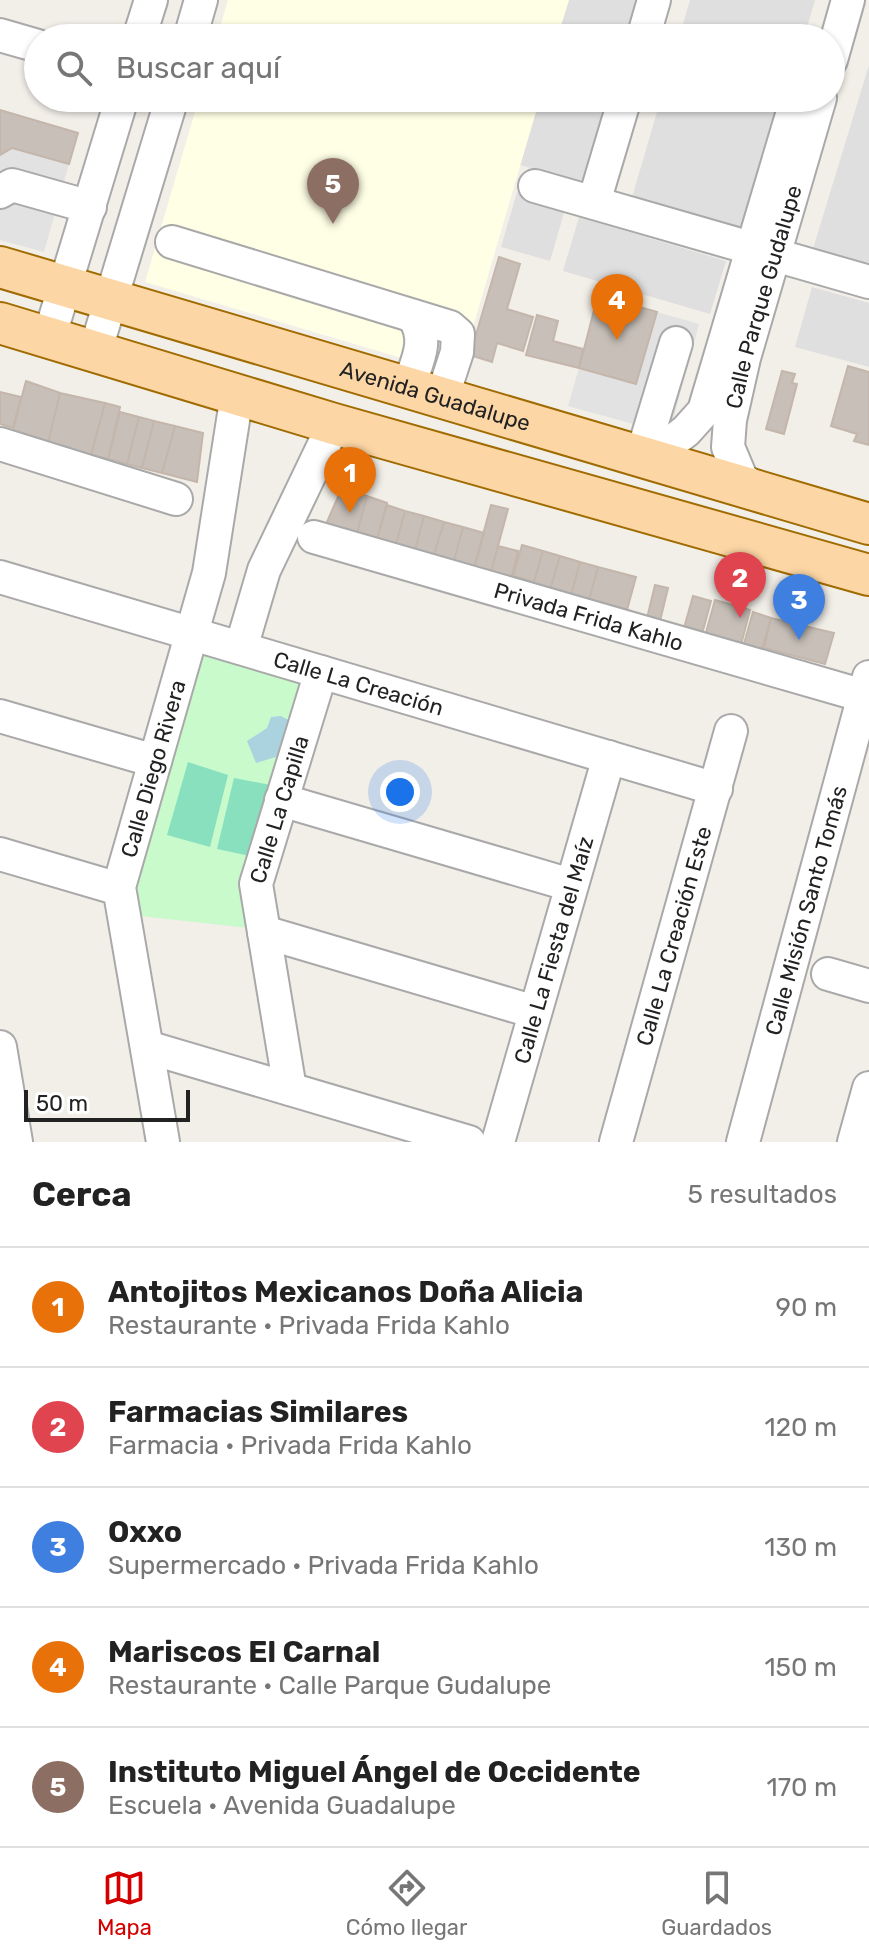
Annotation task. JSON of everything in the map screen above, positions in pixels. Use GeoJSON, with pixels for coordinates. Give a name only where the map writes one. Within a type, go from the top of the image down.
{"type":"FeatureCollection","features":[{"type":"Feature","properties":{"kind":"main road","name":"Avenida Guadalupe"},"geometry":{"type":"LineString","coordinates":[[0,267],[869,524]]}},
{"type":"Feature","properties":{"kind":"main road"},"geometry":{"type":"LineString","coordinates":[[0,323],[334,424],[869,575]]}},
{"type":"Feature","properties":{"kind":"main road"},"geometry":{"type":"LineString","coordinates":[[467,462],[482,409]]}},
{"type":"Feature","properties":{"kind":"street"},"geometry":{"type":"LineString","coordinates":[[143,24],[151,0]]}},
{"type":"Feature","properties":{"kind":"street"},"geometry":{"type":"LineString","coordinates":[[194,24],[201,0]]}},
{"type":"Feature","properties":{"kind":"street"},"geometry":{"type":"LineString","coordinates":[[647,24],[654,0]]}},
{"type":"Feature","properties":{"kind":"street"},"geometry":{"type":"LineString","coordinates":[[819,24],[826,0]]}},
{"type":"Feature","properties":{"kind":"street"},"geometry":{"type":"LineString","coordinates":[[841,24],[848,0]]}},
{"type":"Feature","properties":{"kind":"street"},"geometry":{"type":"LineString","coordinates":[[0,35],[24,42]]}},
{"type":"Feature","properties":{"kind":"street"},"geometry":{"type":"LineString","coordinates":[[49,338],[118,112]]}},
{"type":"Feature","properties":{"kind":"street"},"geometry":{"type":"LineString","coordinates":[[95,352],[168,112]]}},
{"type":"Feature","properties":{"kind":"street"},"geometry":{"type":"LineString","coordinates":[[594,202],[621,112]]}},
{"type":"Feature","properties":{"kind":"street","name":"Calle Parque Gudalupe"},"geometry":{"type":"LineString","coordinates":[[763,251],[794,112]]}},
{"type":"Feature","properties":{"kind":"street","name":"Calle Parque Gudalupe"},"geometry":{"type":"LineString","coordinates":[[755,489],[741,478],[717,415],[763,251],[815,112]]}},
{"type":"Feature","properties":{"kind":"street"},"geometry":{"type":"LineString","coordinates":[[0,192],[12,185],[90,207]]}},
{"type":"Feature","properties":{"kind":"street"},"geometry":{"type":"LineString","coordinates":[[535,186],[869,282]]}},
{"type":"Feature","properties":{"kind":"street"},"geometry":{"type":"LineString","coordinates":[[172,242],[450,327],[458,334],[457,352],[425,393]]}},
{"type":"Feature","properties":{"kind":"street"},"geometry":{"type":"LineString","coordinates":[[646,457],[676,343]]}},
{"type":"Feature","properties":{"kind":"street","name":"Calle Diego Rivera"},"geometry":{"type":"LineString","coordinates":[[163,1142],[119,889],[209,573],[237,395]]}},
{"type":"Feature","properties":{"kind":"street","name":"Calle Parque Gudalupe"},"geometry":{"type":"LineString","coordinates":[[646,457],[717,415]]}},
{"type":"Feature","properties":{"kind":"street"},"geometry":{"type":"LineString","coordinates":[[241,648],[264,570],[334,424]]}},
{"type":"Feature","properties":{"kind":"street"},"geometry":{"type":"LineString","coordinates":[[0,444],[176,499]]}},
{"type":"Feature","properties":{"kind":"street","name":"Privada Frida Kahlo"},"geometry":{"type":"LineString","coordinates":[[314,537],[866,686]]}},
{"type":"Feature","properties":{"kind":"street","name":"Calle La Creación"},"geometry":{"type":"LineString","coordinates":[[0,577],[716,789]]}},
{"type":"Feature","properties":{"kind":"street","name":"Calle La Capilla"},"geometry":{"type":"LineString","coordinates":[[290,1089],[256,884],[321,672]]}},
{"type":"Feature","properties":{"kind":"street","name":"Calle Misión Santo Tomás"},"geometry":{"type":"LineString","coordinates":[[743,1142],[866,686]]}},
{"type":"Feature","properties":{"kind":"street"},"geometry":{"type":"LineString","coordinates":[[0,716],[155,761]]}},
{"type":"Feature","properties":{"kind":"street","name":"Calle La Creación Este"},"geometry":{"type":"LineString","coordinates":[[616,1142],[731,731]]}},
{"type":"Feature","properties":{"kind":"street","name":"Calle La Fiesta del Maíz"},"geometry":{"type":"LineString","coordinates":[[498,1142],[609,757]]}},
{"type":"Feature","properties":{"kind":"street"},"geometry":{"type":"LineString","coordinates":[[281,800],[571,885]]}},
{"type":"Feature","properties":{"kind":"street"},"geometry":{"type":"LineString","coordinates":[[0,854],[119,889]]}},
{"type":"Feature","properties":{"kind":"street"},"geometry":{"type":"LineString","coordinates":[[264,932],[535,1012]]}},
{"type":"Feature","properties":{"kind":"street"},"geometry":{"type":"LineString","coordinates":[[828,974],[869,986]]}},
{"type":"Feature","properties":{"kind":"street"},"geometry":{"type":"LineString","coordinates":[[0,1047],[16,1142]]}},
{"type":"Feature","properties":{"kind":"street"},"geometry":{"type":"LineString","coordinates":[[147,1047],[469,1142]]}},
{"type":"Feature","properties":{"kind":"street"},"geometry":{"type":"LineString","coordinates":[[860,1132],[869,1088]]}},
{"type":"Feature","properties":{"kind":"shaded area"},"geometry":{"type":"Polygon","coordinates":[[[228,0],[569,0],[561,24],[221,24],[228,0]]]}},
{"type":"Feature","properties":{"kind":"shaded area"},"geometry":{"type":"Polygon","coordinates":[[[569,0],[641,0],[634,24],[561,24],[569,0]]]}},
{"type":"Feature","properties":{"kind":"shaded area"},"geometry":{"type":"Polygon","coordinates":[[[690,0],[815,0],[808,24],[683,24],[690,0]]]}},
{"type":"Feature","properties":{"kind":"shaded area"},"geometry":{"type":"Polygon","coordinates":[[[869,65],[869,269],[812,252],[869,65]]]}},
{"type":"Feature","properties":{"kind":"shaded area"},"geometry":{"type":"Polygon","coordinates":[[[195,112],[536,112],[459,375],[145,282],[195,112]]]}},
{"type":"Feature","properties":{"kind":"shaded area"},"geometry":{"type":"Polygon","coordinates":[[[536,112],[607,112],[585,183],[520,165],[536,112]]]}},
{"type":"Feature","properties":{"kind":"shaded area"},"geometry":{"type":"Polygon","coordinates":[[[657,112],[783,112],[747,234],[631,201],[657,112]]]}},
{"type":"Feature","properties":{"kind":"shaded area"},"geometry":{"type":"Polygon","coordinates":[[[12,148],[69,164],[44,252],[0,240],[0,155],[12,148]]]}},
{"type":"Feature","properties":{"kind":"shaded area"},"geometry":{"type":"Polygon","coordinates":[[[517,192],[566,206],[550,261],[501,247],[517,192]]]}},
{"type":"Feature","properties":{"kind":"shaded area"},"geometry":{"type":"Polygon","coordinates":[[[579,217],[726,261],[710,314],[563,271],[579,217]]]}},
{"type":"Feature","properties":{"kind":"shaded area"},"geometry":{"type":"Polygon","coordinates":[[[812,287],[869,303],[869,367],[795,347],[812,287]]]}},
{"type":"Feature","properties":{"kind":"shaded area"},"geometry":{"type":"Polygon","coordinates":[[[657,312],[699,324],[673,420],[655,430],[568,406],[579,368],[636,384],[657,312]]]}},
{"type":"Feature","properties":{"kind":"green space"},"geometry":{"type":"Polygon","coordinates":[[[192,651],[308,686],[258,929],[131,915],[126,890],[192,651]]]}},
{"type":"Feature","properties":{"kind":"green space"},"geometry":{"type":"Polygon","coordinates":[[[188,762],[228,775],[210,847],[167,835],[188,762]]]}},
{"type":"Feature","properties":{"kind":"green space"},"geometry":{"type":"Polygon","coordinates":[[[234,778],[281,787],[259,858],[217,849],[234,778]]]}},
{"type":"Feature","properties":{"kind":"water"},"geometry":{"type":"Polygon","coordinates":[[[281,716],[292,722],[292,743],[283,740],[279,756],[256,763],[247,741],[267,728],[271,717],[281,716]]]}},
{"type":"Feature","properties":{"kind":"building"},"geometry":{"type":"Polygon","coordinates":[[[0,110],[78,133],[69,164],[12,148],[0,155],[0,110]]]}},
{"type":"Feature","properties":{"kind":"building"},"geometry":{"type":"Polygon","coordinates":[[[499,257],[520,264],[507,309],[533,317],[523,351],[497,343],[492,362],[470,355],[499,257]]]}},
{"type":"Feature","properties":{"kind":"building"},"geometry":{"type":"Polygon","coordinates":[[[598,295],[657,312],[636,384],[579,368],[598,295]]]}},
{"type":"Feature","properties":{"kind":"building"},"geometry":{"type":"Polygon","coordinates":[[[537,315],[558,321],[553,341],[583,349],[579,368],[526,355],[537,315]]]}},
{"type":"Feature","properties":{"kind":"building"},"geometry":{"type":"Polygon","coordinates":[[[848,366],[869,372],[869,445],[854,441],[857,434],[831,426],[848,366]]]}},
{"type":"Feature","properties":{"kind":"building"},"geometry":{"type":"Polygon","coordinates":[[[782,371],[795,374],[792,383],[797,384],[784,434],[766,429],[782,371]]]}},
{"type":"Feature","properties":{"kind":"building"},"geometry":{"type":"Polygon","coordinates":[[[26,381],[60,393],[48,443],[12,433],[26,381]]]}},
{"type":"Feature","properties":{"kind":"building"},"geometry":{"type":"Polygon","coordinates":[[[0,392],[21,397],[13,428],[0,424],[0,392]]]}},
{"type":"Feature","properties":{"kind":"building"},"geometry":{"type":"Polygon","coordinates":[[[60,393],[105,403],[91,455],[48,443],[60,393]]]}},
{"type":"Feature","properties":{"kind":"building"},"geometry":{"type":"Polygon","coordinates":[[[105,403],[120,407],[108,459],[91,455],[105,403]]]}},
{"type":"Feature","properties":{"kind":"building"},"geometry":{"type":"Polygon","coordinates":[[[120,412],[139,417],[127,464],[108,459],[120,412]]]}},
{"type":"Feature","properties":{"kind":"building"},"geometry":{"type":"Polygon","coordinates":[[[139,417],[154,421],[142,468],[127,464],[139,417]]]}},
{"type":"Feature","properties":{"kind":"building"},"geometry":{"type":"Polygon","coordinates":[[[154,421],[175,426],[162,473],[142,468],[154,421]]]}},
{"type":"Feature","properties":{"kind":"building"},"geometry":{"type":"Polygon","coordinates":[[[175,426],[203,433],[197,482],[162,473],[175,426]]]}},
{"type":"Feature","properties":{"kind":"building"},"geometry":{"type":"Polygon","coordinates":[[[341,490],[367,496],[357,533],[326,524],[341,490]]]}},
{"type":"Feature","properties":{"kind":"building"},"geometry":{"type":"Polygon","coordinates":[[[367,496],[387,503],[377,539],[357,533],[367,496]]]}},
{"type":"Feature","properties":{"kind":"building"},"geometry":{"type":"Polygon","coordinates":[[[387,505],[405,511],[396,544],[377,539],[387,505]]]}},
{"type":"Feature","properties":{"kind":"building"},"geometry":{"type":"Polygon","coordinates":[[[491,505],[508,509],[491,572],[474,568],[491,505]]]}},
{"type":"Feature","properties":{"kind":"building"},"geometry":{"type":"Polygon","coordinates":[[[405,511],[424,516],[415,550],[396,544],[405,511]]]}},
{"type":"Feature","properties":{"kind":"building"},"geometry":{"type":"Polygon","coordinates":[[[424,516],[444,522],[434,555],[415,550],[424,516]]]}},
{"type":"Feature","properties":{"kind":"building"},"geometry":{"type":"Polygon","coordinates":[[[444,522],[463,527],[454,561],[434,555],[444,522]]]}},
{"type":"Feature","properties":{"kind":"building"},"geometry":{"type":"Polygon","coordinates":[[[463,527],[484,533],[475,566],[454,561],[463,527]]]}},
{"type":"Feature","properties":{"kind":"building"},"geometry":{"type":"Polygon","coordinates":[[[522,545],[543,551],[534,582],[513,576],[522,545]]]}},
{"type":"Feature","properties":{"kind":"building"},"geometry":{"type":"Polygon","coordinates":[[[498,546],[518,551],[511,580],[490,575],[498,546]]]}},
{"type":"Feature","properties":{"kind":"building"},"geometry":{"type":"Polygon","coordinates":[[[543,551],[560,556],[550,590],[533,585],[543,551]]]}},
{"type":"Feature","properties":{"kind":"building"},"geometry":{"type":"Polygon","coordinates":[[[560,556],[580,562],[571,595],[550,590],[560,556]]]}},
{"type":"Feature","properties":{"kind":"building"},"geometry":{"type":"Polygon","coordinates":[[[580,562],[598,567],[589,600],[571,595],[580,562]]]}},
{"type":"Feature","properties":{"kind":"building"},"geometry":{"type":"Polygon","coordinates":[[[598,567],[636,577],[627,610],[589,600],[598,567]]]}},
{"type":"Feature","properties":{"kind":"building"},"geometry":{"type":"Polygon","coordinates":[[[655,585],[668,588],[660,621],[647,618],[655,585]]]}},
{"type":"Feature","properties":{"kind":"building"},"geometry":{"type":"Polygon","coordinates":[[[693,596],[711,601],[702,634],[684,628],[693,596]]]}},
{"type":"Feature","properties":{"kind":"building"},"geometry":{"type":"Polygon","coordinates":[[[715,600],[750,610],[741,645],[705,636],[715,600]]]}},
{"type":"Feature","properties":{"kind":"building"},"geometry":{"type":"Polygon","coordinates":[[[753,612],[771,618],[761,652],[743,647],[753,612]]]}},
{"type":"Feature","properties":{"kind":"building"},"geometry":{"type":"Polygon","coordinates":[[[771,618],[834,633],[825,664],[764,648],[771,618]]]}},
{"type":"Feature","properties":{"kind":"place","name":"Instituto Miguel Ángel de Occidente"},"geometry":{"type":"Point","coordinates":[333,224]}},
{"type":"Feature","properties":{"kind":"place","name":"Mariscos El Carnal"},"geometry":{"type":"Point","coordinates":[617,340]}},
{"type":"Feature","properties":{"kind":"place","name":"Antojitos Mexicanos Doña Alicia"},"geometry":{"type":"Point","coordinates":[350,513]}},
{"type":"Feature","properties":{"kind":"place","name":"Farmacias Similares"},"geometry":{"type":"Point","coordinates":[740,618]}},
{"type":"Feature","properties":{"kind":"place","name":"Oxxo"},"geometry":{"type":"Point","coordinates":[799,640]}}]}
